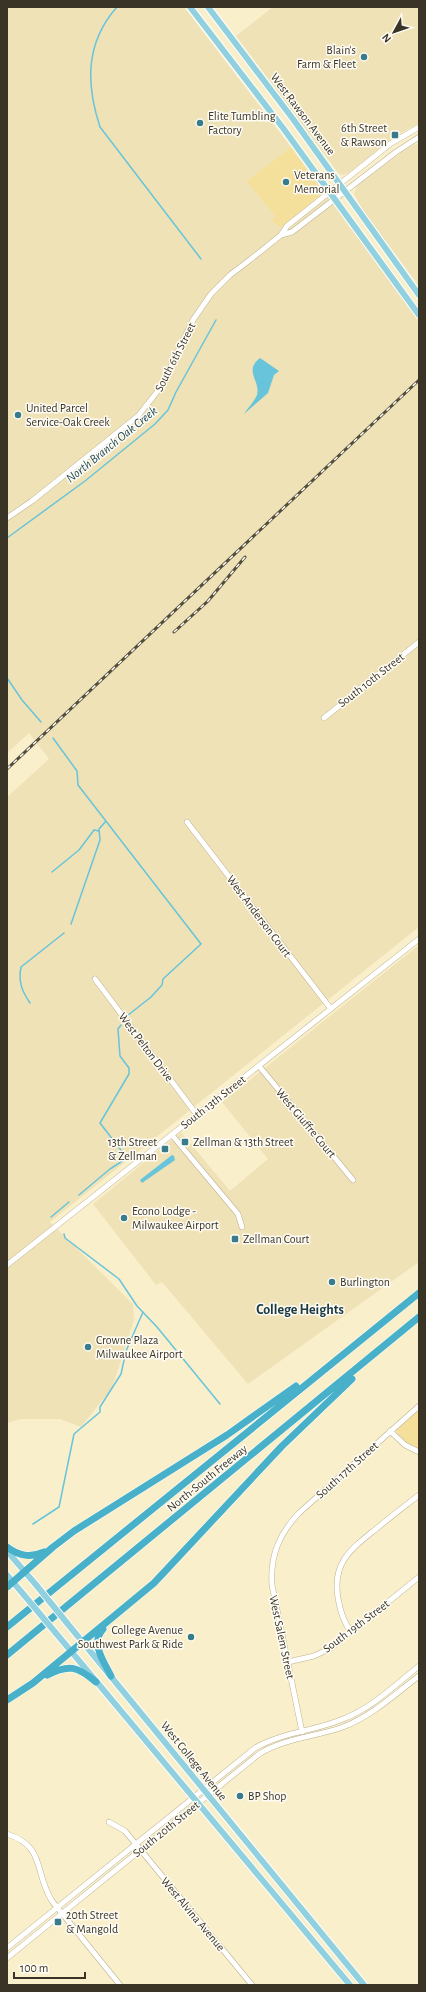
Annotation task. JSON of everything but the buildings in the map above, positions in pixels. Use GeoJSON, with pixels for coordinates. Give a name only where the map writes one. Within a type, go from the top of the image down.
{"type":"FeatureCollection","features":[{"type":"Feature","properties":{"kind":"highway","name":"North-South Freeway"},"geometry":{"type":"LineString","coordinates":[[7,1627],[419,1293]]}},
{"type":"Feature","properties":{"kind":"highway","name":"North-South Freeway"},"geometry":{"type":"LineString","coordinates":[[7,1656],[419,1317]]}},
{"type":"Feature","properties":{"kind":"highway"},"geometry":{"type":"LineString","coordinates":[[7,1700],[33,1683],[72,1652],[167,1570],[282,1446],[377,1353]]}},
{"type":"Feature","properties":{"kind":"highway"},"geometry":{"type":"LineString","coordinates":[[10,1584],[74,1531],[227,1435],[331,1363]]}},
{"type":"Feature","properties":{"kind":"highway"},"geometry":{"type":"LineString","coordinates":[[7,1547],[16,1553],[26,1556],[36,1555],[53,1547]]}},
{"type":"Feature","properties":{"kind":"highway"},"geometry":{"type":"LineString","coordinates":[[111,1676],[99,1653],[97,1644],[101,1632],[115,1616]]}},
{"type":"Feature","properties":{"kind":"highway"},"geometry":{"type":"LineString","coordinates":[[33,1683],[59,1670],[70,1668],[85,1672],[96,1682]]}},
{"type":"Feature","properties":{"kind":"main road","name":"West Rawson Avenue"},"geometry":{"type":"LineString","coordinates":[[190,7],[329,192],[419,316]]}},
{"type":"Feature","properties":{"kind":"main road","name":"West Rawson Avenue"},"geometry":{"type":"LineString","coordinates":[[208,7],[346,191],[419,295]]}},
{"type":"Feature","properties":{"kind":"main road"},"geometry":{"type":"LineString","coordinates":[[209,32],[220,24]]}},
{"type":"Feature","properties":{"kind":"main road","name":"West College Avenue"},"geometry":{"type":"LineString","coordinates":[[7,1551],[364,1985]]}},
{"type":"Feature","properties":{"kind":"main road","name":"West College Avenue"},"geometry":{"type":"LineString","coordinates":[[7,1575],[10,1584],[24,1595],[96,1682],[194,1796],[350,1985]]}},
{"type":"Feature","properties":{"kind":"street","name":"South 6th Street"},"geometry":{"type":"LineString","coordinates":[[282,235],[287,226],[340,183],[399,137],[419,127]]}},
{"type":"Feature","properties":{"kind":"street","name":"South 6th Street"},"geometry":{"type":"LineString","coordinates":[[7,518],[32,501],[138,416],[161,387],[186,334],[205,302],[234,272],[282,235],[292,232],[396,152],[419,138]]}},
{"type":"Feature","properties":{"kind":"street","name":"South 10th Street"},"geometry":{"type":"LineString","coordinates":[[324,718],[418,645]]}},
{"type":"Feature","properties":{"kind":"street","name":"West Anderson Court"},"geometry":{"type":"LineString","coordinates":[[187,822],[330,1009]]}},
{"type":"Feature","properties":{"kind":"street","name":"South 13th Street"},"geometry":{"type":"LineString","coordinates":[[7,1265],[419,939]]}},
{"type":"Feature","properties":{"kind":"street","name":"West Pelton Drive"},"geometry":{"type":"LineString","coordinates":[[94,979],[197,1115]]}},
{"type":"Feature","properties":{"kind":"street","name":"West Giuffre Court"},"geometry":{"type":"LineString","coordinates":[[259,1066],[353,1180]]}},
{"type":"Feature","properties":{"kind":"street"},"geometry":{"type":"LineString","coordinates":[[172,1135],[238,1214],[242,1227]]}},
{"type":"Feature","properties":{"kind":"street","name":"South 17th Street"},"geometry":{"type":"LineString","coordinates":[[279,1538],[299,1513],[419,1406]]}},
{"type":"Feature","properties":{"kind":"street"},"geometry":{"type":"LineString","coordinates":[[390,1431],[405,1445],[419,1452]]}},
{"type":"Feature","properties":{"kind":"street"},"geometry":{"type":"LineString","coordinates":[[352,1632],[341,1615],[337,1595],[336,1579],[341,1564],[354,1546],[419,1495]]}},
{"type":"Feature","properties":{"kind":"street","name":"West Salem Street"},"geometry":{"type":"LineString","coordinates":[[279,1538],[272,1558],[271,1575],[274,1597],[303,1737]]}},
{"type":"Feature","properties":{"kind":"street","name":"South 19th Street"},"geometry":{"type":"LineString","coordinates":[[288,1662],[321,1654],[352,1632],[419,1578]]}},
{"type":"Feature","properties":{"kind":"street","name":"South 20th Street"},"geometry":{"type":"LineString","coordinates":[[7,1948],[255,1748],[268,1741],[302,1730],[336,1722],[360,1711],[419,1666]]}},
{"type":"Feature","properties":{"kind":"street","name":"South 20th Street"},"geometry":{"type":"LineString","coordinates":[[7,1958],[259,1754],[270,1747],[335,1729],[358,1720],[380,1706],[419,1676]]}},
{"type":"Feature","properties":{"kind":"street","name":"West Alvina Avenue"},"geometry":{"type":"LineString","coordinates":[[109,1822],[125,1831],[252,1985]]}},
{"type":"Feature","properties":{"kind":"street"},"geometry":{"type":"LineString","coordinates":[[7,1834],[21,1840],[34,1852],[38,1861],[45,1890],[57,1908],[120,1985]]}},
{"type":"Feature","properties":{"kind":"shaded area"},"geometry":{"type":"Polygon","coordinates":[[[7,7],[184,7],[291,147],[419,321],[419,927],[50,1222],[133,1304],[134,1320],[112,1388],[81,1427],[60,1419],[21,1419],[7,1423],[7,797],[49,759],[29,733],[7,753],[7,7]]]}},
{"type":"Feature","properties":{"kind":"shaded area"},"geometry":{"type":"Polygon","coordinates":[[[273,7],[419,7],[419,123],[394,137],[348,173],[343,175],[339,174],[236,36],[273,7]]]}},
{"type":"Feature","properties":{"kind":"shaded area"},"geometry":{"type":"Polygon","coordinates":[[[419,142],[419,286],[362,209],[354,194],[357,186],[406,149],[419,142]]]}},
{"type":"Feature","properties":{"kind":"shaded area"},"geometry":{"type":"Polygon","coordinates":[[[291,147],[321,191],[320,195],[281,227],[272,220],[276,217],[247,181],[291,147]]]}},
{"type":"Feature","properties":{"kind":"shaded area"},"geometry":{"type":"Polygon","coordinates":[[[419,945],[419,1262],[248,1384],[162,1282],[156,1285],[93,1204],[181,1132],[230,1191],[268,1159],[222,1102],[419,945]]]}},
{"type":"Feature","properties":{"kind":"shaded area"},"geometry":{"type":"Polygon","coordinates":[[[419,1410],[419,1449],[402,1439],[396,1430],[419,1410]]]}},
{"type":"Feature","properties":{"kind":"water"},"geometry":{"type":"Polygon","coordinates":[[[260,358],[279,371],[274,375],[268,393],[244,414],[253,403],[257,395],[258,390],[253,367],[260,358]]]}},
{"type":"Feature","properties":{"kind":"water"},"geometry":{"type":"Polygon","coordinates":[[[172,1155],[174,1156],[175,1160],[142,1183],[140,1180],[172,1155]]]}},
{"type":"Feature","properties":{"kind":"waterway","name":"North Branch Oak Creek"},"geometry":{"type":"LineString","coordinates":[[117,7],[99,35],[91,64],[92,95],[100,127],[201,259]]}},
{"type":"Feature","properties":{"kind":"waterway","name":"North Branch Oak Creek"},"geometry":{"type":"LineString","coordinates":[[7,538],[85,481],[155,424],[168,410],[176,392],[216,320]]}},
{"type":"Feature","properties":{"kind":"waterway"},"geometry":{"type":"LineString","coordinates":[[7,678],[22,700],[41,722]]}},
{"type":"Feature","properties":{"kind":"waterway"},"geometry":{"type":"LineString","coordinates":[[53,738],[77,771],[78,785],[201,944],[163,979],[162,985],[151,997],[127,1016]]}},
{"type":"Feature","properties":{"kind":"waterway"},"geometry":{"type":"LineString","coordinates":[[71,924],[100,840],[99,829],[106,821]]}},
{"type":"Feature","properties":{"kind":"waterway"},"geometry":{"type":"LineString","coordinates":[[52,872],[79,850],[94,830],[99,831]]}},
{"type":"Feature","properties":{"kind":"waterway"},"geometry":{"type":"LineString","coordinates":[[30,1003],[21,986],[21,967],[64,933]]}},
{"type":"Feature","properties":{"kind":"waterway"},"geometry":{"type":"LineString","coordinates":[[79,1195],[110,1169],[127,1158],[100,1123],[129,1074],[129,1068],[120,1056],[118,1029],[121,1025]]}},
{"type":"Feature","properties":{"kind":"waterway"},"geometry":{"type":"LineString","coordinates":[[51,1217],[69,1202]]}},
{"type":"Feature","properties":{"kind":"waterway"},"geometry":{"type":"LineString","coordinates":[[64,1234],[65,1238],[119,1279],[137,1306],[157,1327],[220,1404]]}},
{"type":"Feature","properties":{"kind":"waterway"},"geometry":{"type":"LineString","coordinates":[[33,1524],[59,1507],[74,1434],[100,1412],[100,1407],[121,1374],[126,1351],[143,1312]]}},
{"type":"Feature","properties":{"kind":"railway"},"geometry":{"type":"LineString","coordinates":[[7,769],[419,380]]}},
{"type":"Feature","properties":{"kind":"railway"},"geometry":{"type":"LineString","coordinates":[[174,632],[208,601],[245,557]]}},
{"type":"Feature","properties":{"kind":"place","name":"Blain's Farm & Fleet"},"geometry":{"type":"Point","coordinates":[364,57]}},
{"type":"Feature","properties":{"kind":"place","name":"Elite Tumbling Factory"},"geometry":{"type":"Point","coordinates":[200,123]}},
{"type":"Feature","properties":{"kind":"place","name":"6th Street & Rawson"},"geometry":{"type":"Point","coordinates":[395,135]}},
{"type":"Feature","properties":{"kind":"place","name":"Veterans Memorial"},"geometry":{"type":"Point","coordinates":[286,182]}},
{"type":"Feature","properties":{"kind":"place","name":"United Parcel Service-Oak Creek"},"geometry":{"type":"Point","coordinates":[18,415]}},
{"type":"Feature","properties":{"kind":"place","name":"Zellman & 13th Street"},"geometry":{"type":"Point","coordinates":[185,1142]}},
{"type":"Feature","properties":{"kind":"place","name":"13th Street & Zellman"},"geometry":{"type":"Point","coordinates":[165,1149]}},
{"type":"Feature","properties":{"kind":"place","name":"Econo Lodge - Milwaukee Airport"},"geometry":{"type":"Point","coordinates":[124,1218]}},
{"type":"Feature","properties":{"kind":"place","name":"Zellman Court"},"geometry":{"type":"Point","coordinates":[235,1239]}},
{"type":"Feature","properties":{"kind":"place","name":"Burlington"},"geometry":{"type":"Point","coordinates":[332,1282]}},
{"type":"Feature","properties":{"kind":"place","name":"Crowne Plaza Milwaukee Airport"},"geometry":{"type":"Point","coordinates":[88,1347]}},
{"type":"Feature","properties":{"kind":"place","name":"College Avenue Southwest Park & Ride"},"geometry":{"type":"Point","coordinates":[191,1637]}},
{"type":"Feature","properties":{"kind":"place","name":"BP Shop"},"geometry":{"type":"Point","coordinates":[240,1796]}},
{"type":"Feature","properties":{"kind":"place","name":"20th Street & Mangold"},"geometry":{"type":"Point","coordinates":[58,1922]}},
{"type":"Feature","properties":{"kind":"district","name":"College Heights"},"geometry":{"type":"Point","coordinates":[300,1310]}}]}
